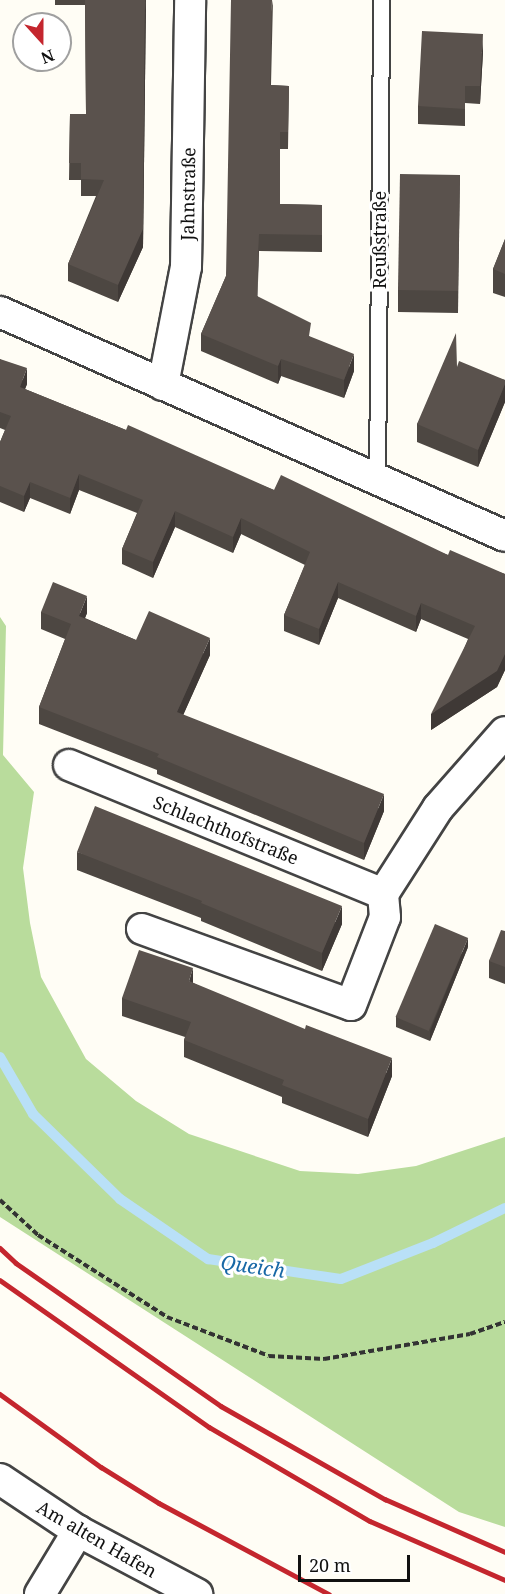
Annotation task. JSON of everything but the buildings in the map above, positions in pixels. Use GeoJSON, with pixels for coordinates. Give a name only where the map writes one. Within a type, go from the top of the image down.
{"type":"FeatureCollection","features":[{"type":"Feature","properties":{"kind":"street","name":"Jahnstraße"},"geometry":{"type":"LineString","coordinates":[[163,385],[186,267],[190,0]]}},
{"type":"Feature","properties":{"kind":"street"},"geometry":{"type":"LineString","coordinates":[[0,312],[505,536]]}},
{"type":"Feature","properties":{"kind":"street"},"geometry":{"type":"LineString","coordinates":[[142,929],[351,1005],[385,917],[383,894],[438,808],[505,732]]}},
{"type":"Feature","properties":{"kind":"street","name":"Schlachthofstraße"},"geometry":{"type":"LineString","coordinates":[[69,765],[383,894]]}},
{"type":"Feature","properties":{"kind":"street","name":"Am alten Hafen"},"geometry":{"type":"LineString","coordinates":[[0,1479],[78,1531],[197,1594]]}},
{"type":"Feature","properties":{"kind":"street"},"geometry":{"type":"LineString","coordinates":[[40,1594],[78,1531]]}},
{"type":"Feature","properties":{"kind":"lane","name":"Reußstraße"},"geometry":{"type":"LineString","coordinates":[[377,480],[381,0]]}},
{"type":"Feature","properties":{"kind":"path"},"geometry":{"type":"LineString","coordinates":[[0,1200],[38,1235],[166,1317],[269,1356],[324,1359],[470,1334],[505,1322]]}},
{"type":"Feature","properties":{"kind":"green space"},"geometry":{"type":"Polygon","coordinates":[[[0,617],[6,626],[3,755],[34,792],[23,868],[30,923],[41,977],[86,1059],[136,1101],[189,1134],[300,1171],[358,1174],[416,1166],[505,1137],[505,1527],[459,1512],[0,1217],[0,617]]]}},
{"type":"Feature","properties":{"kind":"waterway","name":"Queich"},"geometry":{"type":"LineString","coordinates":[[0,1057],[33,1114],[120,1199],[208,1259],[341,1279],[433,1243],[505,1208]]}},
{"type":"Feature","properties":{"kind":"railway"},"geometry":{"type":"LineString","coordinates":[[0,1248],[16,1263],[221,1406],[385,1499],[505,1552]]}},
{"type":"Feature","properties":{"kind":"railway"},"geometry":{"type":"LineString","coordinates":[[0,1280],[209,1427],[370,1521],[505,1580]]}},
{"type":"Feature","properties":{"kind":"railway"},"geometry":{"type":"LineString","coordinates":[[0,1394],[101,1467],[159,1503],[329,1594]]}}]}
